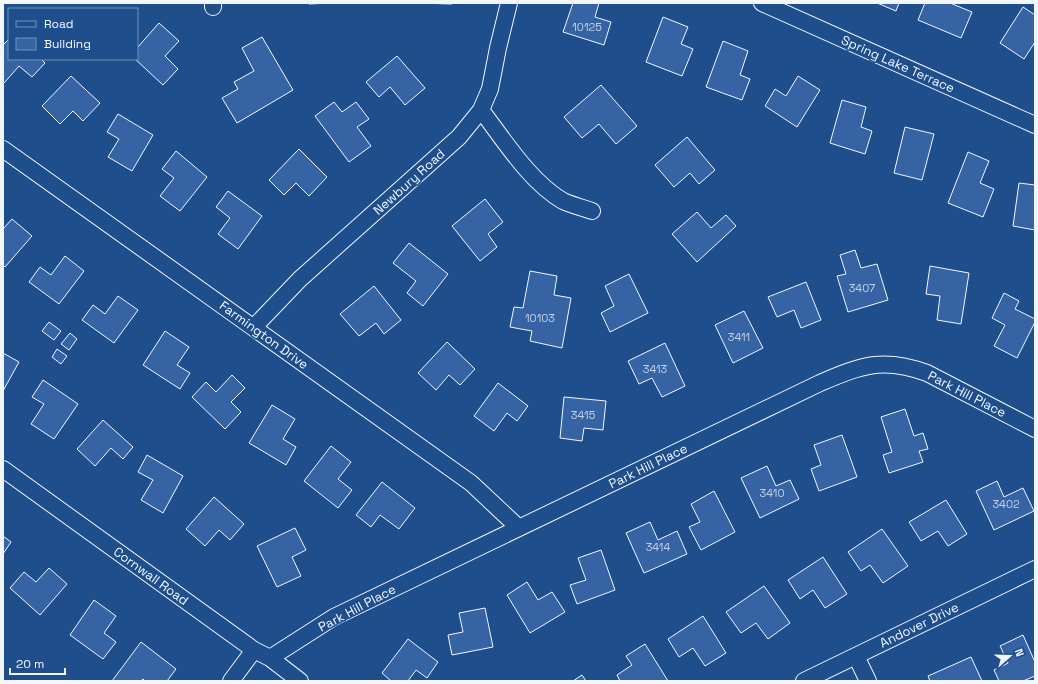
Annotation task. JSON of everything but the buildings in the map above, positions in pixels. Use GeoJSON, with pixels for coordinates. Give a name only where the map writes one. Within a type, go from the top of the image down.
{"type":"FeatureCollection","features":[{"type":"Feature","properties":{"kind":"street","name":"Newbury Road"},"geometry":{"type":"LineString","coordinates":[[254,327],[300,280],[459,137],[481,110],[490,89],[509,3]]}},
{"type":"Feature","properties":{"kind":"street","name":"Spring Lake Terrace"},"geometry":{"type":"LineString","coordinates":[[762,3],[1035,125]]}},
{"type":"Feature","properties":{"kind":"street"},"geometry":{"type":"LineString","coordinates":[[481,110],[525,166],[544,187],[564,201],[592,211]]}},
{"type":"Feature","properties":{"kind":"street","name":"Farmington Drive"},"geometry":{"type":"LineString","coordinates":[[3,149],[471,483],[519,528]]}},
{"type":"Feature","properties":{"kind":"street","name":"Park Hill Place"},"geometry":{"type":"LineString","coordinates":[[270,658],[334,618],[820,383],[854,369],[866,366],[888,364],[900,365],[920,371],[1035,429]]}},
{"type":"Feature","properties":{"kind":"street","name":"Cornwall Road"},"geometry":{"type":"LineString","coordinates":[[3,469],[254,650],[270,658],[300,681]]}},
{"type":"Feature","properties":{"kind":"street","name":"Andover Drive"},"geometry":{"type":"LineString","coordinates":[[804,681],[1035,569]]}},
{"type":"Feature","properties":{"kind":"street"},"geometry":{"type":"LineString","coordinates":[[231,681],[254,650]]}},
{"type":"Feature","properties":{"kind":"street"},"geometry":{"type":"LineString","coordinates":[[856,656],[868,681]]}}]}
